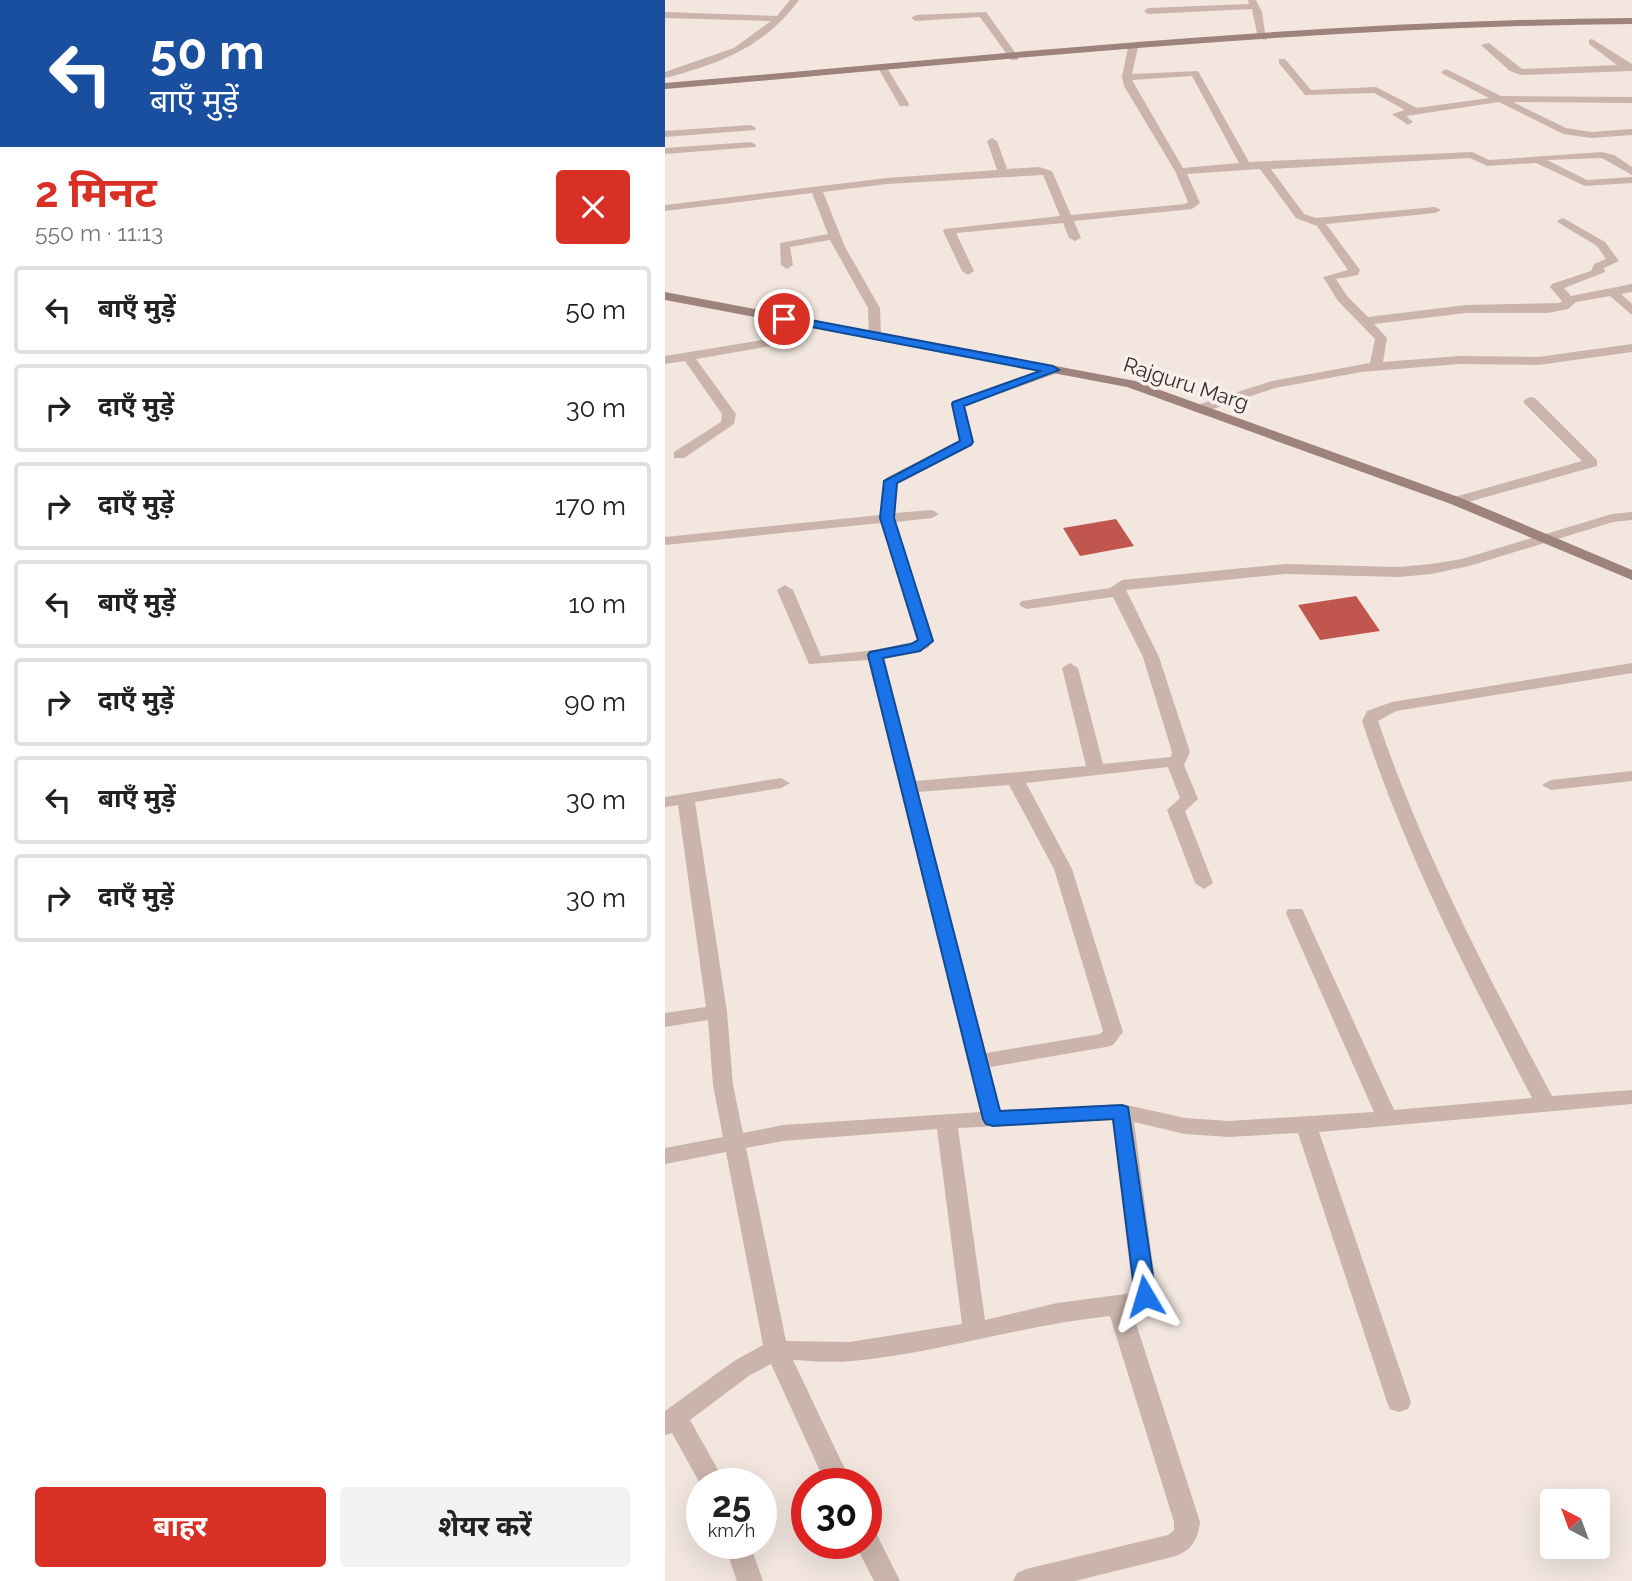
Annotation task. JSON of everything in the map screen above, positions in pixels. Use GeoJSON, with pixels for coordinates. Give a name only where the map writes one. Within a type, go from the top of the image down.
{"type":"FeatureCollection","features":[{"type":"Feature","properties":{"kind":"street"},"geometry":{"type":"LineString","coordinates":[[665,75],[712,61],[757,40],[781,19],[795,0]]}},
{"type":"Feature","properties":{"kind":"street"},"geometry":{"type":"LineString","coordinates":[[1148,11],[1253,2],[1263,38]]}},
{"type":"Feature","properties":{"kind":"street"},"geometry":{"type":"LineString","coordinates":[[916,18],[983,14],[1014,58]]}},
{"type":"Feature","properties":{"kind":"street"},"geometry":{"type":"LineString","coordinates":[[665,15],[781,19]]}},
{"type":"Feature","properties":{"kind":"street"},"geometry":{"type":"LineString","coordinates":[[665,86],[1133,47],[1486,22],[1632,21]]}},
{"type":"Feature","properties":{"kind":"street"},"geometry":{"type":"LineString","coordinates":[[1592,42],[1630,68]]}},
{"type":"Feature","properties":{"kind":"street"},"geometry":{"type":"LineString","coordinates":[[1486,45],[1513,69],[1521,72],[1630,68]]}},
{"type":"Feature","properties":{"kind":"street"},"geometry":{"type":"LineString","coordinates":[[968,271],[949,231],[951,230],[1066,220],[1194,203],[1180,171],[1129,86],[1127,77],[1133,47]]}},
{"type":"Feature","properties":{"kind":"street"},"geometry":{"type":"LineString","coordinates":[[1282,61],[1308,93],[1371,89],[1415,111]]}},
{"type":"Feature","properties":{"kind":"street"},"geometry":{"type":"LineString","coordinates":[[883,68],[904,104]]}},
{"type":"Feature","properties":{"kind":"street"},"geometry":{"type":"LineString","coordinates":[[1446,72],[1563,131],[1591,135],[1632,132]]}},
{"type":"Feature","properties":{"kind":"street"},"geometry":{"type":"LineString","coordinates":[[1127,77],[1195,73],[1244,160],[1244,165]]}},
{"type":"Feature","properties":{"kind":"street"},"geometry":{"type":"LineString","coordinates":[[1408,122],[1397,114],[1502,100],[1632,100]]}},
{"type":"Feature","properties":{"kind":"street"},"geometry":{"type":"LineString","coordinates":[[665,134],[751,128]]}},
{"type":"Feature","properties":{"kind":"street"},"geometry":{"type":"LineString","coordinates":[[992,141],[1003,173]]}},
{"type":"Feature","properties":{"kind":"street"},"geometry":{"type":"LineString","coordinates":[[665,151],[751,145]]}},
{"type":"Feature","properties":{"kind":"street"},"geometry":{"type":"LineString","coordinates":[[1180,171],[1244,165],[1472,155],[1487,163],[1602,155],[1632,172]]}},
{"type":"Feature","properties":{"kind":"street"},"geometry":{"type":"LineString","coordinates":[[1538,160],[1585,183],[1632,180]]}},
{"type":"Feature","properties":{"kind":"street"},"geometry":{"type":"LineString","coordinates":[[1263,166],[1300,216],[1318,221],[1435,210]]}},
{"type":"Feature","properties":{"kind":"street"},"geometry":{"type":"LineString","coordinates":[[665,208],[815,189],[1039,170],[1048,173],[1075,238]]}},
{"type":"Feature","properties":{"kind":"street"},"geometry":{"type":"LineString","coordinates":[[815,189],[834,236],[874,308],[875,336]]}},
{"type":"Feature","properties":{"kind":"street"},"geometry":{"type":"LineString","coordinates":[[1318,221],[1355,271],[1329,277],[1342,298],[1381,338],[1376,366]]}},
{"type":"Feature","properties":{"kind":"street"},"geometry":{"type":"LineString","coordinates":[[1563,221],[1601,244],[1613,261],[1598,266],[1599,272],[1595,274],[1556,286],[1568,300]]}},
{"type":"Feature","properties":{"kind":"street"},"geometry":{"type":"LineString","coordinates":[[787,265],[784,245],[834,236]]}},
{"type":"Feature","properties":{"kind":"street"},"geometry":{"type":"LineString","coordinates":[[1367,321],[1466,309],[1548,309],[1564,306],[1568,300],[1632,288]]}},
{"type":"Feature","properties":{"kind":"street"},"geometry":{"type":"LineString","coordinates":[[1613,292],[1632,311]]}},
{"type":"Feature","properties":{"kind":"street","name":"Rajguru Marg"},"geometry":{"type":"LineString","coordinates":[[665,296],[1130,384],[1456,501],[1632,575]]}},
{"type":"Feature","properties":{"kind":"street"},"geometry":{"type":"LineString","coordinates":[[665,360],[779,341],[808,323]]}},
{"type":"Feature","properties":{"kind":"street"},"geometry":{"type":"LineString","coordinates":[[1199,409],[1272,384],[1376,366],[1459,360],[1538,361],[1632,348]]}},
{"type":"Feature","properties":{"kind":"street"},"geometry":{"type":"LineString","coordinates":[[679,455],[730,420],[729,414],[688,356]]}},
{"type":"Feature","properties":{"kind":"street"},"geometry":{"type":"LineString","coordinates":[[785,590],[815,661],[915,648],[926,641],[887,518],[891,481],[967,442],[958,404],[1053,370]]}},
{"type":"Feature","properties":{"kind":"street"},"geometry":{"type":"LineString","coordinates":[[1456,501],[1592,463],[1529,401]]}},
{"type":"Feature","properties":{"kind":"street"},"geometry":{"type":"LineString","coordinates":[[665,541],[932,514]]}},
{"type":"Feature","properties":{"kind":"street"},"geometry":{"type":"LineString","coordinates":[[909,787],[1015,779],[1179,761],[1181,752],[1151,657],[1118,592],[1118,588],[1130,583],[1267,570],[1399,572],[1431,569],[1464,564],[1612,518],[1632,516]]}},
{"type":"Feature","properties":{"kind":"street"},"geometry":{"type":"LineString","coordinates":[[1027,604],[1118,592]]}},
{"type":"Feature","properties":{"kind":"street"},"geometry":{"type":"LineString","coordinates":[[875,655],[993,1119]]}},
{"type":"Feature","properties":{"kind":"street"},"geometry":{"type":"LineString","coordinates":[[1070,668],[1095,771]]}},
{"type":"Feature","properties":{"kind":"street"},"geometry":{"type":"LineString","coordinates":[[1546,1105],[1439,899],[1380,753],[1370,721],[1373,715],[1392,707],[1632,668]]}},
{"type":"Feature","properties":{"kind":"street"},"geometry":{"type":"LineString","coordinates":[[1175,763],[1189,799],[1176,810],[1204,883]]}},
{"type":"Feature","properties":{"kind":"street"},"geometry":{"type":"LineString","coordinates":[[1551,785],[1632,776]]}},
{"type":"Feature","properties":{"kind":"street"},"geometry":{"type":"LineString","coordinates":[[978,1062],[1106,1040],[1113,1032],[1063,869],[1015,779]]}},
{"type":"Feature","properties":{"kind":"street"},"geometry":{"type":"LineString","coordinates":[[665,802],[781,783]]}},
{"type":"Feature","properties":{"kind":"street"},"geometry":{"type":"LineString","coordinates":[[687,799],[717,1012],[722,1077],[776,1350],[831,1468]]}},
{"type":"Feature","properties":{"kind":"street"},"geometry":{"type":"LineString","coordinates":[[1295,913],[1387,1118]]}},
{"type":"Feature","properties":{"kind":"street"},"geometry":{"type":"LineString","coordinates":[[665,1020],[717,1012]]}},
{"type":"Feature","properties":{"kind":"street"},"geometry":{"type":"LineString","coordinates":[[665,1156],[736,1140],[783,1133],[946,1121],[1122,1112],[1207,1129],[1306,1125],[1632,1097]]}},
{"type":"Feature","properties":{"kind":"street"},"geometry":{"type":"LineString","coordinates":[[702,1468],[670,1421],[742,1368],[776,1350],[850,1352],[1002,1327],[1057,1312],[1137,1304],[1145,1296],[1122,1112]]}},
{"type":"Feature","properties":{"kind":"street"},"geometry":{"type":"LineString","coordinates":[[946,1121],[975,1331]]}},
{"type":"Feature","properties":{"kind":"street"},"geometry":{"type":"LineString","coordinates":[[1306,1125],[1399,1402]]}},
{"type":"Feature","properties":{"kind":"street"},"geometry":{"type":"LineString","coordinates":[[1026,1581],[1175,1545],[1186,1534],[1187,1522],[1119,1307]]}},
{"type":"Feature","properties":{"kind":"street"},"geometry":{"type":"LineString","coordinates":[[742,1559],[750,1581]]}},
{"type":"Feature","properties":{"kind":"street"},"geometry":{"type":"LineString","coordinates":[[876,1559],[887,1581]]}},
{"type":"Feature","properties":{"kind":"building"},"geometry":{"type":"Polygon","coordinates":[[[1116,519],[1134,546],[1080,556],[1063,528],[1116,519]]]}},
{"type":"Feature","properties":{"kind":"building"},"geometry":{"type":"Polygon","coordinates":[[[1356,596],[1380,631],[1320,640],[1298,605],[1356,596]]]}},
{"type":"Feature","properties":{"kind":"route"},"geometry":{"type":"LineString","coordinates":[[784,319],[1053,370],[958,404],[967,442],[891,481],[887,518],[926,641],[915,648],[875,655],[993,1119],[1122,1112],[1145,1296]]}}]}
